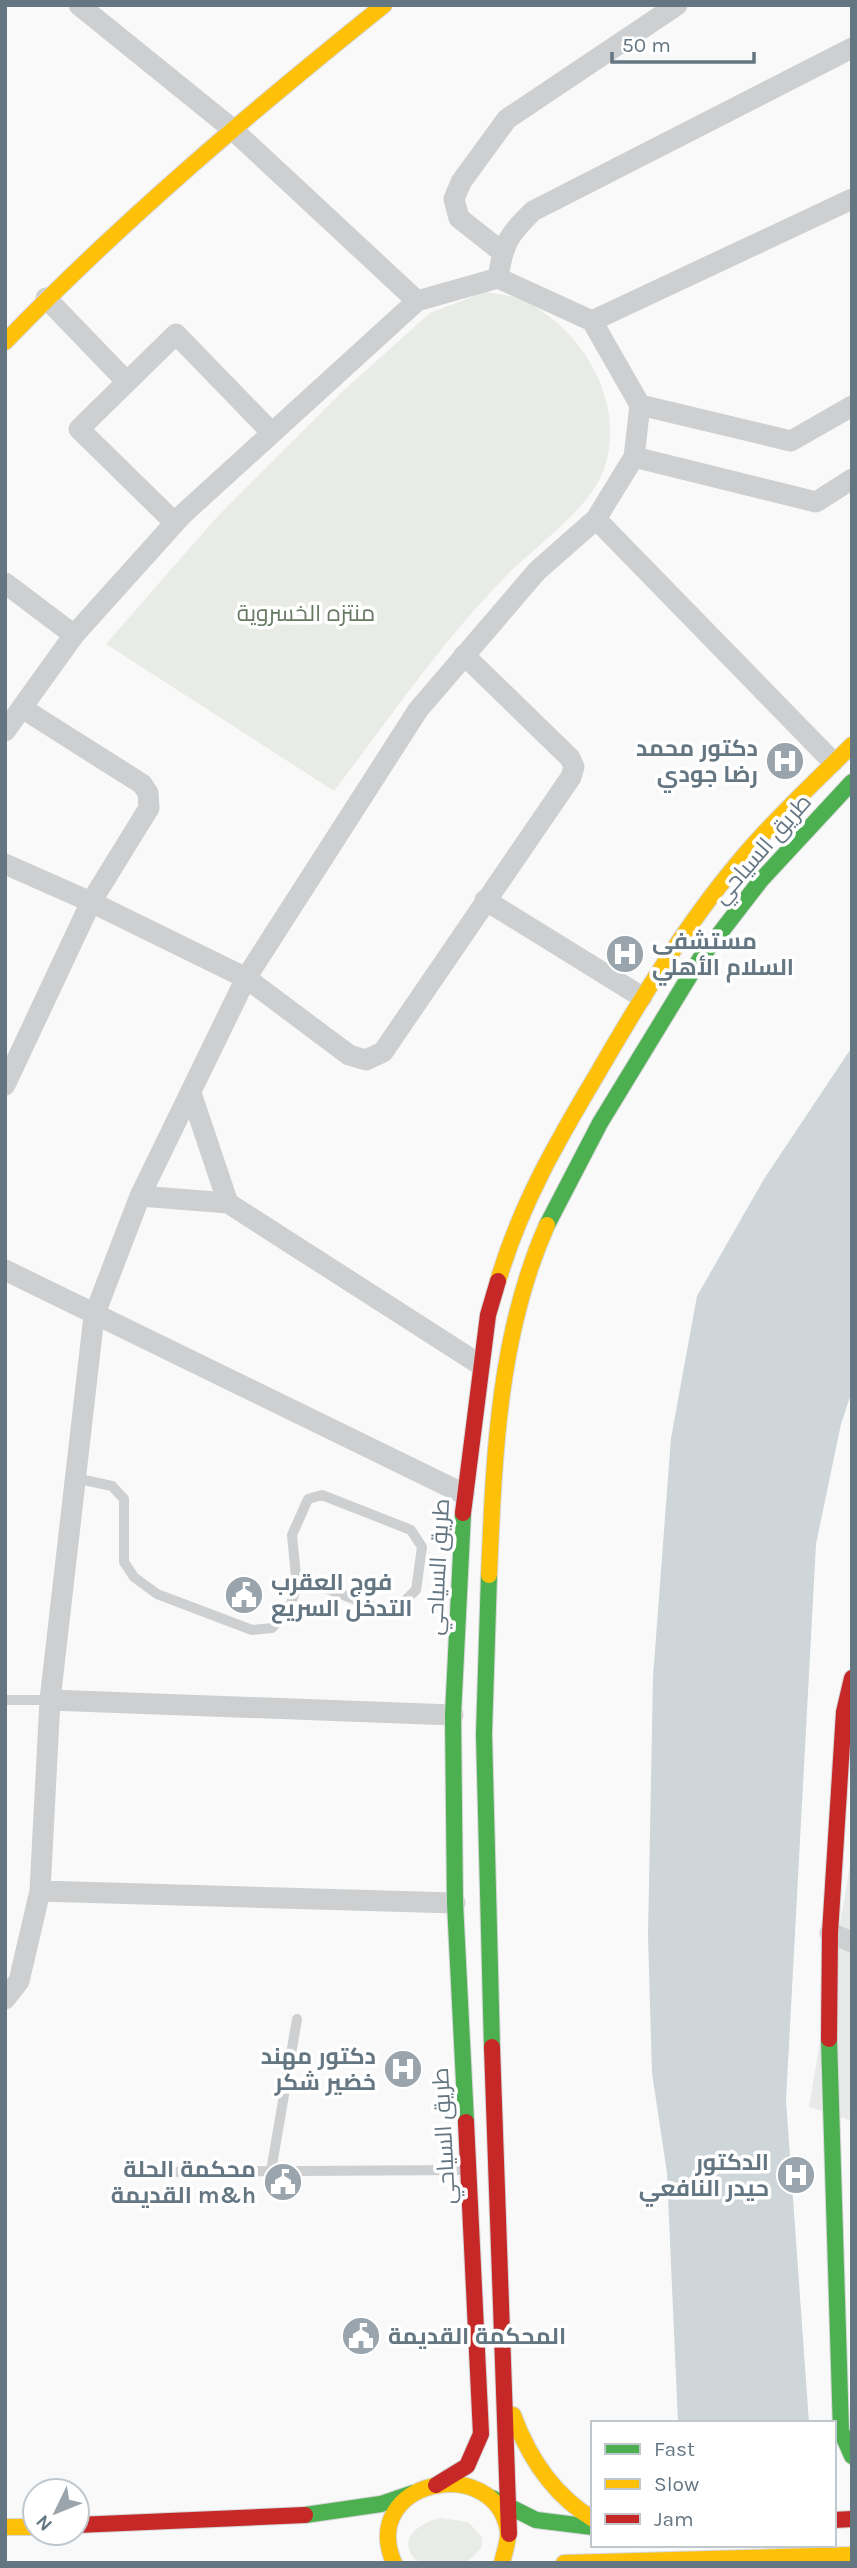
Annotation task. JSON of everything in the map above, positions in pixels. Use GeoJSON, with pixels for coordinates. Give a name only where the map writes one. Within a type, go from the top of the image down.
{"type":"FeatureCollection","features":[{"type":"Feature","properties":{"kind":"main road"},"geometry":{"type":"LineString","coordinates":[[5,342],[94,250],[231,128],[384,5]]}},
{"type":"Feature","properties":{"kind":"main road","name":"طريق السياحي"},"geometry":{"type":"LineString","coordinates":[[436,2485],[467,2468],[475,2457],[481,2434],[455,1903],[453,1715],[464,1494],[479,1364],[488,1315],[509,1244],[539,1173],[642,998],[711,897],[749,850],[852,744]]}},
{"type":"Feature","properties":{"kind":"main road","name":"طريق السياحي"},"geometry":{"type":"LineString","coordinates":[[505,2559],[509,2534],[506,2387],[484,1903],[483,1794],[492,1497],[515,1321],[550,1219],[588,1143],[699,963],[771,869],[852,782]]}},
{"type":"Feature","properties":{"kind":"main road"},"geometry":{"type":"LineString","coordinates":[[525,1206],[537,1220],[550,1219]]}},
{"type":"Feature","properties":{"kind":"main road"},"geometry":{"type":"LineString","coordinates":[[509,1244],[521,1242],[536,1255]]}},
{"type":"Feature","properties":{"kind":"main road"},"geometry":{"type":"LineString","coordinates":[[455,1670],[472,1677],[485,1671]]}},
{"type":"Feature","properties":{"kind":"main road"},"geometry":{"type":"LineString","coordinates":[[852,1678],[844,1712],[844,1807],[830,1933],[829,2075],[841,2431],[852,2456]]}},
{"type":"Feature","properties":{"kind":"main road"},"geometry":{"type":"LineString","coordinates":[[454,1790],[474,1787],[483,1794]]}},
{"type":"Feature","properties":{"kind":"main road"},"geometry":{"type":"LineString","coordinates":[[829,2075],[837,2093],[846,2101]]}},
{"type":"Feature","properties":{"kind":"main road"},"geometry":{"type":"LineString","coordinates":[[836,2303],[852,2214]]}},
{"type":"Feature","properties":{"kind":"main road"},"geometry":{"type":"LineString","coordinates":[[506,2387],[518,2431],[533,2459],[557,2492],[577,2511],[591,2518]]}},
{"type":"Feature","properties":{"kind":"main road"},"geometry":{"type":"LineString","coordinates":[[91,2524],[326,2514],[381,2504],[436,2485],[461,2484],[485,2493],[509,2509],[536,2520],[591,2526]]}},
{"type":"Feature","properties":{"kind":"main road"},"geometry":{"type":"LineString","coordinates":[[394,2563],[388,2539],[390,2521],[399,2505],[413,2493]]}},
{"type":"Feature","properties":{"kind":"main road"},"geometry":{"type":"LineString","coordinates":[[485,2493],[504,2516],[509,2534]]}},
{"type":"Feature","properties":{"kind":"main road"},"geometry":{"type":"LineString","coordinates":[[564,2563],[825,2555],[848,2557]]}},
{"type":"Feature","properties":{"kind":"street"},"geometry":{"type":"LineString","coordinates":[[79,5],[231,128],[417,300]]}},
{"type":"Feature","properties":{"kind":"street"},"geometry":{"type":"LineString","coordinates":[[502,251],[458,218],[454,199],[461,182],[507,119],[677,5]]}},
{"type":"Feature","properties":{"kind":"street"},"geometry":{"type":"LineString","coordinates":[[498,278],[502,251],[509,234],[533,211],[852,48]]}},
{"type":"Feature","properties":{"kind":"street"},"geometry":{"type":"LineString","coordinates":[[592,321],[852,199]]}},
{"type":"Feature","properties":{"kind":"street"},"geometry":{"type":"LineString","coordinates":[[5,1999],[19,1981],[40,1891],[50,1700],[94,1316],[140,1196],[246,978],[418,710],[537,571],[596,519],[634,457],[640,405],[592,321],[498,278],[417,300],[175,523],[74,635],[6,730]]}},
{"type":"Feature","properties":{"kind":"street"},"geometry":{"type":"LineString","coordinates":[[46,298],[127,382]]}},
{"type":"Feature","properties":{"kind":"street"},"geometry":{"type":"LineString","coordinates":[[175,523],[79,429],[176,334],[272,433]]}},
{"type":"Feature","properties":{"kind":"street"},"geometry":{"type":"LineString","coordinates":[[640,405],[791,441],[852,406]]}},
{"type":"Feature","properties":{"kind":"street"},"geometry":{"type":"LineString","coordinates":[[634,457],[816,502],[852,479]]}},
{"type":"Feature","properties":{"kind":"street"},"geometry":{"type":"LineString","coordinates":[[596,519],[833,762]]}},
{"type":"Feature","properties":{"kind":"street"},"geometry":{"type":"LineString","coordinates":[[5,583],[74,635]]}},
{"type":"Feature","properties":{"kind":"street"},"geometry":{"type":"LineString","coordinates":[[5,864],[246,978],[349,1055],[366,1060],[383,1052],[571,777],[574,767],[570,758],[464,655]]}},
{"type":"Feature","properties":{"kind":"street"},"geometry":{"type":"LineString","coordinates":[[5,1085],[90,902],[149,808],[148,793],[142,784],[22,708]]}},
{"type":"Feature","properties":{"kind":"street"},"geometry":{"type":"LineString","coordinates":[[485,901],[642,998]]}},
{"type":"Feature","properties":{"kind":"street"},"geometry":{"type":"LineString","coordinates":[[191,1093],[228,1203]]}},
{"type":"Feature","properties":{"kind":"street"},"geometry":{"type":"LineString","coordinates":[[140,1196],[228,1203],[479,1364]]}},
{"type":"Feature","properties":{"kind":"street"},"geometry":{"type":"LineString","coordinates":[[5,1270],[94,1316],[464,1494]]}},
{"type":"Feature","properties":{"kind":"street"},"geometry":{"type":"LineString","coordinates":[[50,1700],[453,1715]]}},
{"type":"Feature","properties":{"kind":"street"},"geometry":{"type":"LineString","coordinates":[[40,1891],[455,1903]]}},
{"type":"Feature","properties":{"kind":"street"},"geometry":{"type":"LineString","coordinates":[[830,1933],[852,1942]]}},
{"type":"Feature","properties":{"kind":"lane"},"geometry":{"type":"LineString","coordinates":[[75,1478],[112,1486],[124,1499],[124,1562],[134,1577],[157,1594],[252,1630],[272,1628],[288,1611],[297,1587],[296,1577],[292,1535],[308,1499],[322,1495],[411,1530],[422,1546],[416,1590],[397,1608],[380,1609],[296,1577]]}},
{"type":"Feature","properties":{"kind":"lane"},"geometry":{"type":"LineString","coordinates":[[5,1700],[50,1700]]}},
{"type":"Feature","properties":{"kind":"lane"},"geometry":{"type":"LineString","coordinates":[[271,2171],[297,2019]]}},
{"type":"Feature","properties":{"kind":"lane"},"geometry":{"type":"LineString","coordinates":[[147,2172],[468,2170]]}},
{"type":"Feature","properties":{"kind":"shaded area"},"geometry":{"type":"Polygon","coordinates":[[[852,1047],[852,1391],[841,1424],[816,1544],[786,2100],[809,2421],[678,2421],[667,2173],[652,2073],[648,1936],[653,1677],[671,1438],[697,1296],[764,1179],[852,1047]]]}},
{"type":"Feature","properties":{"kind":"shaded area"},"geometry":{"type":"Polygon","coordinates":[[[852,1853],[852,2121],[809,2107],[852,1853]]]}},
{"type":"Feature","properties":{"kind":"green space","name":"منتزه الخسروية"},"geometry":{"type":"Polygon","coordinates":[[[485,292],[518,298],[543,312],[563,328],[580,347],[594,368],[604,392],[610,441],[605,466],[598,482],[575,512],[503,579],[458,629],[334,791],[106,644],[216,518],[344,390],[430,313],[485,292]]]}},
{"type":"Feature","properties":{"kind":"green space"},"geometry":{"type":"Polygon","coordinates":[[[441,2518],[468,2522],[482,2537],[482,2546],[469,2560],[447,2565],[424,2563],[414,2558],[408,2543],[414,2531],[441,2518]]]}},
{"type":"Feature","properties":{"kind":"traffic: fast"},"geometry":{"type":"LineString","coordinates":[[547,1225],[600,1123],[700,959],[761,880],[852,782]]}},
{"type":"Feature","properties":{"kind":"traffic: fast"},"geometry":{"type":"LineString","coordinates":[[463,1513],[453,1715],[455,1903],[466,2122]]}},
{"type":"Feature","properties":{"kind":"traffic: fast"},"geometry":{"type":"LineString","coordinates":[[489,1575],[484,1734],[492,2047]]}},
{"type":"Feature","properties":{"kind":"traffic: fast"},"geometry":{"type":"LineString","coordinates":[[829,2039],[841,2431],[852,2456]]}},
{"type":"Feature","properties":{"kind":"traffic: fast"},"geometry":{"type":"LineString","coordinates":[[305,2515],[381,2504],[413,2493]]}},
{"type":"Feature","properties":{"kind":"traffic: fast"},"geometry":{"type":"LineString","coordinates":[[492,2498],[536,2520],[591,2527]]}},
{"type":"Feature","properties":{"kind":"traffic: slow"},"geometry":{"type":"LineString","coordinates":[[5,342],[95,253],[189,168],[384,5]]}},
{"type":"Feature","properties":{"kind":"traffic: slow"},"geometry":{"type":"LineString","coordinates":[[498,1281],[529,1198],[555,1147],[668,958],[706,903],[748,851],[852,745]]}},
{"type":"Feature","properties":{"kind":"traffic: slow"},"geometry":{"type":"LineString","coordinates":[[489,1575],[493,1486],[508,1353],[531,1267],[547,1225]]}},
{"type":"Feature","properties":{"kind":"traffic: slow"},"geometry":{"type":"LineString","coordinates":[[513,2415],[544,2474],[566,2499],[591,2518]]}},
{"type":"Feature","properties":{"kind":"traffic: slow"},"geometry":{"type":"LineString","coordinates":[[394,2563],[388,2535],[395,2512],[411,2496],[433,2486],[457,2485],[480,2491],[498,2506],[508,2531],[502,2563]]}},
{"type":"Feature","properties":{"kind":"traffic: slow"},"geometry":{"type":"LineString","coordinates":[[5,2527],[21,2527]]}},
{"type":"Feature","properties":{"kind":"traffic: slow"},"geometry":{"type":"LineString","coordinates":[[564,2563],[852,2555]]}},
{"type":"Feature","properties":{"kind":"traffic: jam"},"geometry":{"type":"LineString","coordinates":[[463,1513],[488,1315],[498,1281]]}},
{"type":"Feature","properties":{"kind":"traffic: jam"},"geometry":{"type":"LineString","coordinates":[[829,2039],[830,1933],[844,1712],[852,1678]]}},
{"type":"Feature","properties":{"kind":"traffic: jam"},"geometry":{"type":"LineString","coordinates":[[492,2047],[509,2534]]}},
{"type":"Feature","properties":{"kind":"traffic: jam"},"geometry":{"type":"LineString","coordinates":[[436,2485],[467,2466],[481,2434],[466,2122]]}},
{"type":"Feature","properties":{"kind":"traffic: jam"},"geometry":{"type":"LineString","coordinates":[[91,2524],[305,2515]]}},
{"type":"Feature","properties":{"kind":"traffic: jam"},"geometry":{"type":"LineString","coordinates":[[836,2520],[852,2519]]}},
{"type":"Feature","properties":{"kind":"place","name":"دكتور محمد رضا جودي"},"geometry":{"type":"Point","coordinates":[785,761]}},
{"type":"Feature","properties":{"kind":"place","name":"مستشفى السلام الأهلي"},"geometry":{"type":"Point","coordinates":[625,954]}},
{"type":"Feature","properties":{"kind":"place","name":"فوج العقرب التدخل السريع"},"geometry":{"type":"Point","coordinates":[244,1595]}},
{"type":"Feature","properties":{"kind":"place","name":"دكتور مهند خضير شكر"},"geometry":{"type":"Point","coordinates":[403,2069]}},
{"type":"Feature","properties":{"kind":"place","name":"الدكتور حيدر النافعي"},"geometry":{"type":"Point","coordinates":[796,2175]}},
{"type":"Feature","properties":{"kind":"place","name":"محكمة الحلة القديمة m&h"},"geometry":{"type":"Point","coordinates":[283,2182]}},
{"type":"Feature","properties":{"kind":"place","name":"المحكمة القديمة"},"geometry":{"type":"Point","coordinates":[361,2336]}}]}
